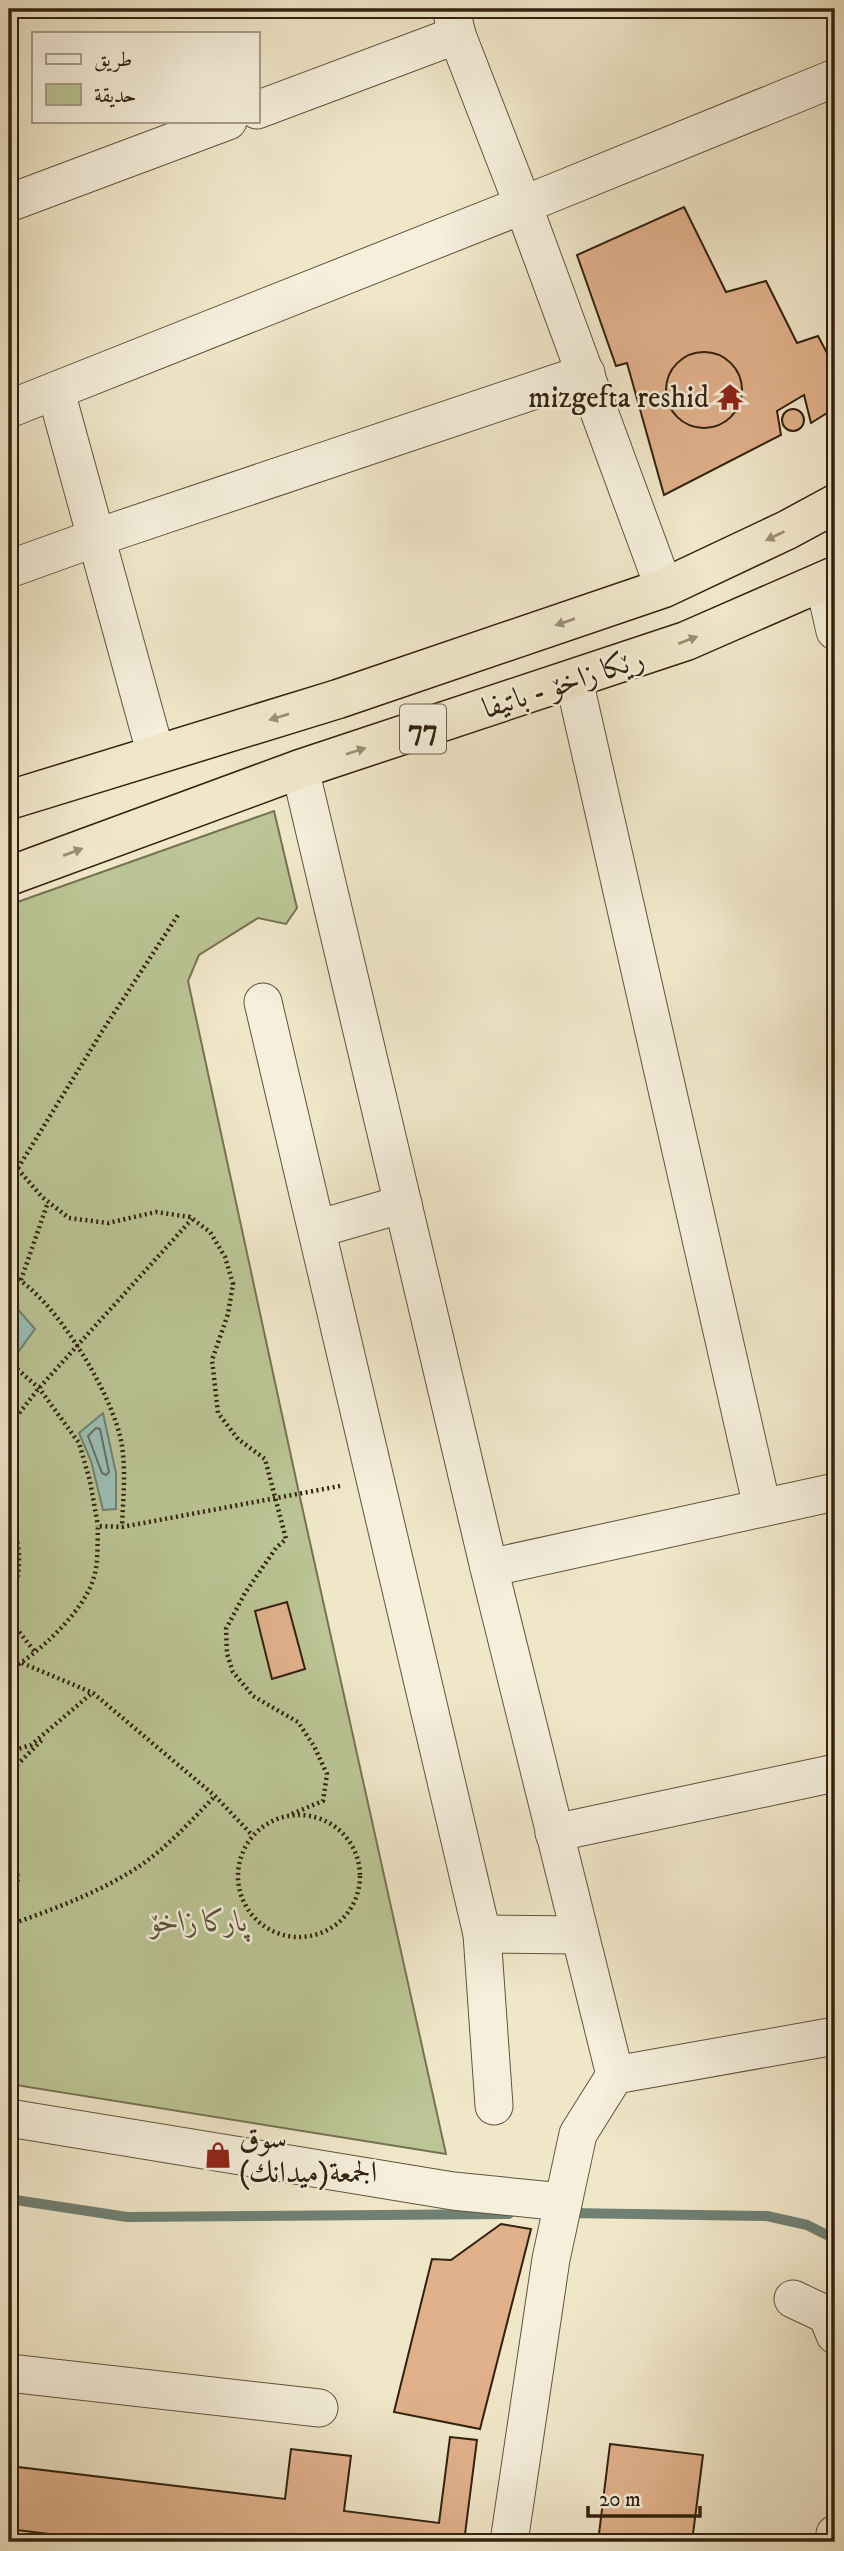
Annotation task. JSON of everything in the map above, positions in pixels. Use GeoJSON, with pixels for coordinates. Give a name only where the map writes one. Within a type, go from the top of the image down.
{"type":"FeatureCollection","features":[{"type":"Feature","properties":{"kind":"highway","name":"رێکا زاخۆ - باتیفا"},"geometry":{"type":"LineString","coordinates":[[9,800],[338,699],[664,589],[835,504]]}},
{"type":"Feature","properties":{"kind":"highway","name":"رێکا زاخۆ - باتیفا"},"geometry":{"type":"LineString","coordinates":[[9,876],[300,769],[686,641],[830,579]]}},
{"type":"Feature","properties":{"kind":"street"},"geometry":{"type":"LineString","coordinates":[[259,109],[454,22],[664,589]]}},
{"type":"Feature","properties":{"kind":"street"},"geometry":{"type":"LineString","coordinates":[[9,409],[835,78]]}},
{"type":"Feature","properties":{"kind":"street"},"geometry":{"type":"LineString","coordinates":[[9,203],[225,122]]}},
{"type":"Feature","properties":{"kind":"street"},"geometry":{"type":"LineString","coordinates":[[9,569],[586,373]]}},
{"type":"Feature","properties":{"kind":"street"},"geometry":{"type":"LineString","coordinates":[[56,392],[156,755]]}},
{"type":"Feature","properties":{"kind":"street"},"geometry":{"type":"LineString","coordinates":[[830,579],[835,631]]}},
{"type":"Feature","properties":{"kind":"street"},"geometry":{"type":"LineString","coordinates":[[574,680],[762,1507]]}},
{"type":"Feature","properties":{"kind":"street"},"geometry":{"type":"LineString","coordinates":[[300,769],[489,1567],[615,2076],[578,2134],[551,2259],[509,2542]]}},
{"type":"Feature","properties":{"kind":"street"},"geometry":{"type":"LineString","coordinates":[[263,1002],[482,1934],[494,2106]]}},
{"type":"Feature","properties":{"kind":"street"},"geometry":{"type":"LineString","coordinates":[[317,1229],[403,1204]]}},
{"type":"Feature","properties":{"kind":"street"},"geometry":{"type":"LineString","coordinates":[[489,1567],[835,1492]]}},
{"type":"Feature","properties":{"kind":"street"},"geometry":{"type":"LineString","coordinates":[[554,1833],[835,1773]]}},
{"type":"Feature","properties":{"kind":"street"},"geometry":{"type":"LineString","coordinates":[[482,1934],[580,1935]]}},
{"type":"Feature","properties":{"kind":"street"},"geometry":{"type":"LineString","coordinates":[[615,2076],[835,2036]]}},
{"type":"Feature","properties":{"kind":"street"},"geometry":{"type":"LineString","coordinates":[[9,2118],[453,2191],[563,2202]]}},
{"type":"Feature","properties":{"kind":"street"},"geometry":{"type":"LineString","coordinates":[[793,2299],[827,2315],[835,2335]]}},
{"type":"Feature","properties":{"kind":"street"},"geometry":{"type":"LineString","coordinates":[[9,2373],[319,2409]]}},
{"type":"Feature","properties":{"kind":"street"},"geometry":{"type":"LineString","coordinates":[[835,2534],[835,2542]]}},
{"type":"Feature","properties":{"kind":"path"},"geometry":{"type":"LineString","coordinates":[[18,1168],[178,915]]}},
{"type":"Feature","properties":{"kind":"path"},"geometry":{"type":"LineString","coordinates":[[9,1162],[18,1168],[48,1202],[69,1218],[108,1223],[156,1212],[192,1219],[210,1232],[225,1257],[233,1284],[228,1314],[212,1360],[218,1413],[238,1439],[265,1459],[286,1539],[276,1548],[244,1593],[226,1629],[226,1654],[233,1671],[254,1696],[298,1722],[314,1746],[327,1774],[323,1801],[270,1822],[252,1835],[239,1862],[238,1887],[247,1910],[260,1924],[282,1935],[316,1935],[339,1923],[354,1904],[360,1883],[360,1864],[349,1839],[332,1823],[307,1814],[289,1815]]}},
{"type":"Feature","properties":{"kind":"path"},"geometry":{"type":"LineString","coordinates":[[21,1280],[48,1202]]}},
{"type":"Feature","properties":{"kind":"path"},"geometry":{"type":"LineString","coordinates":[[9,1426],[39,1388],[192,1219]]}},
{"type":"Feature","properties":{"kind":"path"},"geometry":{"type":"LineString","coordinates":[[9,1274],[21,1280],[62,1325],[78,1347],[112,1407],[122,1444],[125,1484],[122,1527]]}},
{"type":"Feature","properties":{"kind":"path"},"geometry":{"type":"LineString","coordinates":[[9,1362],[39,1388],[79,1443],[90,1481],[98,1526],[93,1580],[76,1610],[51,1639],[9,1670]]}},
{"type":"Feature","properties":{"kind":"path"},"geometry":{"type":"LineString","coordinates":[[98,1526],[122,1527],[375,1479]]}},
{"type":"Feature","properties":{"kind":"path"},"geometry":{"type":"LineString","coordinates":[[9,1516],[20,1555],[19,1573],[9,1600]]}},
{"type":"Feature","properties":{"kind":"path"},"geometry":{"type":"LineString","coordinates":[[9,1619],[35,1652]]}},
{"type":"Feature","properties":{"kind":"path"},"geometry":{"type":"LineString","coordinates":[[22,1663],[93,1693],[215,1796],[252,1835]]}},
{"type":"Feature","properties":{"kind":"path"},"geometry":{"type":"LineString","coordinates":[[9,1752],[31,1745],[93,1693]]}},
{"type":"Feature","properties":{"kind":"path"},"geometry":{"type":"LineString","coordinates":[[9,1773],[54,1726]]}},
{"type":"Feature","properties":{"kind":"path"},"geometry":{"type":"LineString","coordinates":[[9,1925],[52,1910],[134,1870],[215,1796]]}},
{"type":"Feature","properties":{"kind":"path"},"geometry":{"type":"LineString","coordinates":[[9,1860],[18,1877],[10,1896],[18,1922]]}},
{"type":"Feature","properties":{"kind":"green space","name":"پارکا زاخۆ"},"geometry":{"type":"Polygon","coordinates":[[[274,811],[297,908],[286,924],[258,918],[199,955],[188,981],[446,2154],[9,2084],[9,905],[274,811]]]}},
{"type":"Feature","properties":{"kind":"water"},"geometry":{"type":"Polygon","coordinates":[[[9,1299],[35,1329],[16,1355],[9,1348],[9,1299]]]}},
{"type":"Feature","properties":{"kind":"water"},"geometry":{"type":"Polygon","coordinates":[[[103,1413],[116,1473],[116,1509],[103,1510],[91,1461],[79,1433],[103,1413]]]}},
{"type":"Feature","properties":{"kind":"building"},"geometry":{"type":"Polygon","coordinates":[[[684,207],[726,292],[766,281],[797,343],[818,336],[835,368],[835,408],[811,423],[804,395],[777,411],[781,435],[664,495],[627,363],[616,366],[577,255],[684,207]]]}},
{"type":"Feature","properties":{"kind":"building"},"geometry":{"type":"Polygon","coordinates":[[[704,352],[718,355],[731,363],[739,376],[742,390],[739,404],[731,417],[718,425],[704,428],[690,425],[677,417],[669,404],[666,390],[669,376],[677,363],[690,355],[704,352]]]}},
{"type":"Feature","properties":{"kind":"building"},"geometry":{"type":"Polygon","coordinates":[[[793,409],[801,412],[804,420],[801,428],[793,431],[785,428],[782,420],[785,412],[793,409]]]}},
{"type":"Feature","properties":{"kind":"building"},"geometry":{"type":"Polygon","coordinates":[[[287,1602],[305,1669],[272,1679],[255,1611],[287,1602]]]}},
{"type":"Feature","properties":{"kind":"building"},"geometry":{"type":"Polygon","coordinates":[[[501,2224],[531,2229],[480,2429],[394,2412],[432,2259],[451,2260],[501,2224]]]}},
{"type":"Feature","properties":{"kind":"building"},"geometry":{"type":"Polygon","coordinates":[[[450,2437],[477,2440],[464,2542],[113,2542],[9,2529],[9,2466],[285,2499],[291,2449],[351,2456],[344,2511],[439,2523],[450,2437]]]}},
{"type":"Feature","properties":{"kind":"building"},"geometry":{"type":"Polygon","coordinates":[[[610,2444],[703,2455],[692,2542],[598,2542],[610,2444]]]}},
{"type":"Feature","properties":{"kind":"waterway"},"geometry":{"type":"LineString","coordinates":[[9,2199],[127,2217],[509,2214]]}},
{"type":"Feature","properties":{"kind":"waterway"},"geometry":{"type":"LineString","coordinates":[[567,2213],[767,2216],[807,2225],[835,2239]]}},
{"type":"Feature","properties":{"kind":"place","name":"mizgefta reshid"},"geometry":{"type":"Point","coordinates":[730,397]}},
{"type":"Feature","properties":{"kind":"place","name":"سوق الجمعة(ميدانك)"},"geometry":{"type":"Point","coordinates":[218,2155]}}]}
